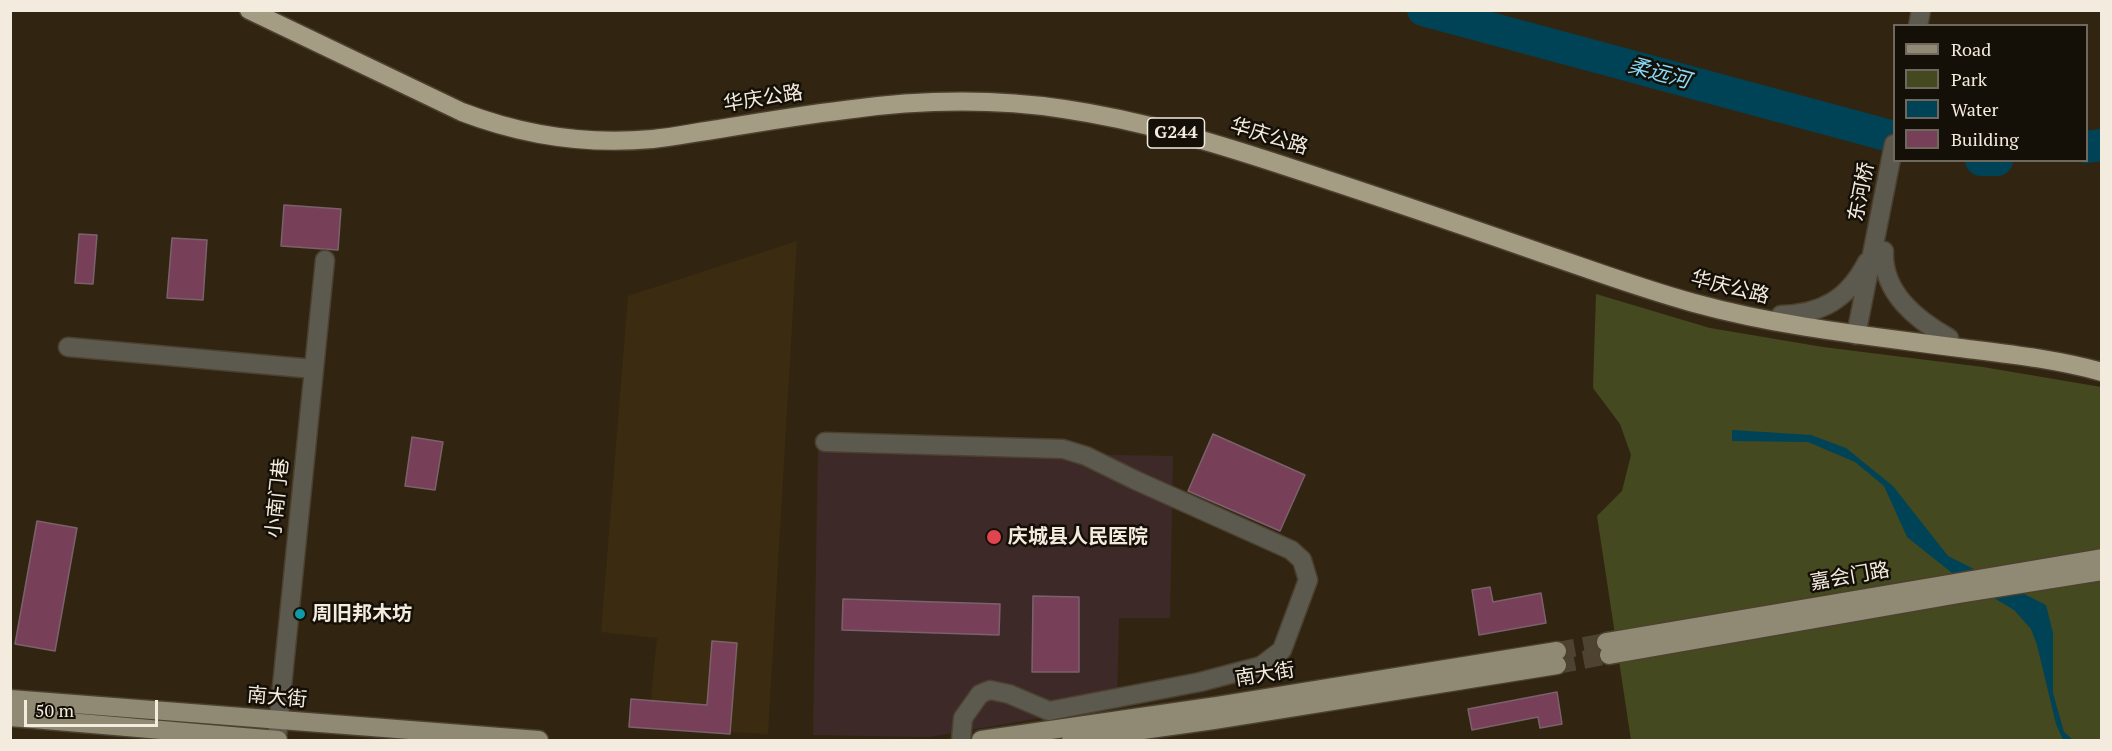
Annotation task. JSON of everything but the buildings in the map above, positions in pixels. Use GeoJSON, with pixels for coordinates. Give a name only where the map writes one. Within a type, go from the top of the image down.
{"type":"FeatureCollection","features":[{"type":"Feature","properties":{"kind":"highway","name":"华庆公路"},"geometry":{"type":"LineString","coordinates":[[249,10],[462,111],[494,124],[522,131],[603,140],[652,139],[850,109],[928,102],[994,101],[1063,109],[1141,123],[1238,151],[1687,301],[1747,317],[1798,327],[1949,338],[2037,349],[2102,362]]}},
{"type":"Feature","properties":{"kind":"highway","name":"华庆公路"},"geometry":{"type":"LineString","coordinates":[[271,10],[467,102],[498,114],[563,127],[652,130],[849,100],[927,93],[993,93],[1064,99],[1142,114],[1240,141],[1690,292],[1781,315],[1863,331],[2037,358],[2102,372]]}},
{"type":"Feature","properties":{"kind":"main road","name":"嘉会门路"},"geometry":{"type":"LineString","coordinates":[[1607,648],[2015,578],[2102,558]]}},
{"type":"Feature","properties":{"kind":"main road","name":"嘉会门路"},"geometry":{"type":"LineString","coordinates":[[2015,578],[2102,572]]}},
{"type":"Feature","properties":{"kind":"main road","name":"南大街"},"geometry":{"type":"LineString","coordinates":[[981,741],[1557,658],[1226,718],[1071,741]]}},
{"type":"Feature","properties":{"kind":"main road","name":"南大街"},"geometry":{"type":"LineString","coordinates":[[10,699],[539,741]]}},
{"type":"Feature","properties":{"kind":"main road"},"geometry":{"type":"LineString","coordinates":[[10,717],[277,740]]}},
{"type":"Feature","properties":{"kind":"street","name":"东河桥"},"geometry":{"type":"LineString","coordinates":[[1879,251],[1893,151]]}},
{"type":"Feature","properties":{"kind":"street","name":"东河桥"},"geometry":{"type":"LineString","coordinates":[[1879,251],[1901,162]]}},
{"type":"Feature","properties":{"kind":"street"},"geometry":{"type":"LineString","coordinates":[[1863,331],[1879,251]]}},
{"type":"Feature","properties":{"kind":"street"},"geometry":{"type":"LineString","coordinates":[[1781,315],[1821,309],[1834,301],[1844,294],[1879,251]]}},
{"type":"Feature","properties":{"kind":"street"},"geometry":{"type":"LineString","coordinates":[[1879,251],[1890,282],[1905,305],[1916,316],[1949,338]]}},
{"type":"Feature","properties":{"kind":"street","name":"小南门巷"},"geometry":{"type":"LineString","coordinates":[[277,740],[325,260]]}},
{"type":"Feature","properties":{"kind":"street"},"geometry":{"type":"LineString","coordinates":[[68,347],[314,369]]}},
{"type":"Feature","properties":{"kind":"street"},"geometry":{"type":"LineString","coordinates":[[825,442],[1063,449],[1086,456],[1291,550],[1302,560],[1308,580],[1292,628],[1282,650],[1261,666],[1200,682],[1049,711],[1008,694],[990,690],[980,694],[963,718],[962,741]]}},
{"type":"Feature","properties":{"kind":"shaded area"},"geometry":{"type":"Polygon","coordinates":[[[797,241],[768,734],[648,727],[657,638],[601,632],[628,296],[797,241]]]}},
{"type":"Feature","properties":{"kind":"shaded area","name":"庆城县人民医院"},"geometry":{"type":"Polygon","coordinates":[[[818,450],[1173,456],[1170,618],[1119,618],[1117,705],[929,737],[813,735],[818,450]]]}},
{"type":"Feature","properties":{"kind":"green space"},"geometry":{"type":"Polygon","coordinates":[[[1596,294],[1710,328],[1823,347],[1983,367],[2101,387],[2101,740],[1631,740],[1597,516],[1622,491],[1631,455],[1620,424],[1593,388],[1596,294]]]}},
{"type":"Feature","properties":{"kind":"water"},"geometry":{"type":"Polygon","coordinates":[[[1732,430],[1811,435],[1846,448],[1893,486],[1948,556],[2046,605],[2053,633],[2053,693],[2064,732],[2073,740],[2063,740],[2056,724],[2031,629],[2014,610],[1952,573],[1907,537],[1884,486],[1855,462],[1808,442],[1732,441],[1732,430]]]}},
{"type":"Feature","properties":{"kind":"waterway","name":"柔远河"},"geometry":{"type":"LineString","coordinates":[[1423,10],[1893,137]]}},
{"type":"Feature","properties":{"kind":"waterway","name":"柔远河"},"geometry":{"type":"LineString","coordinates":[[2088,147],[2102,145]]}},
{"type":"Feature","properties":{"kind":"tunnel"},"geometry":{"type":"LineString","coordinates":[[1557,651],[1606,642]]}},
{"type":"Feature","properties":{"kind":"tunnel"},"geometry":{"type":"LineString","coordinates":[[1557,665],[1609,655]]}},
{"type":"Feature","properties":{"kind":"place","name":"庆城县人民医院"},"geometry":{"type":"Point","coordinates":[994,537]}},
{"type":"Feature","properties":{"kind":"place","name":"周旧邦木坊"},"geometry":{"type":"Point","coordinates":[300,614]}}]}
